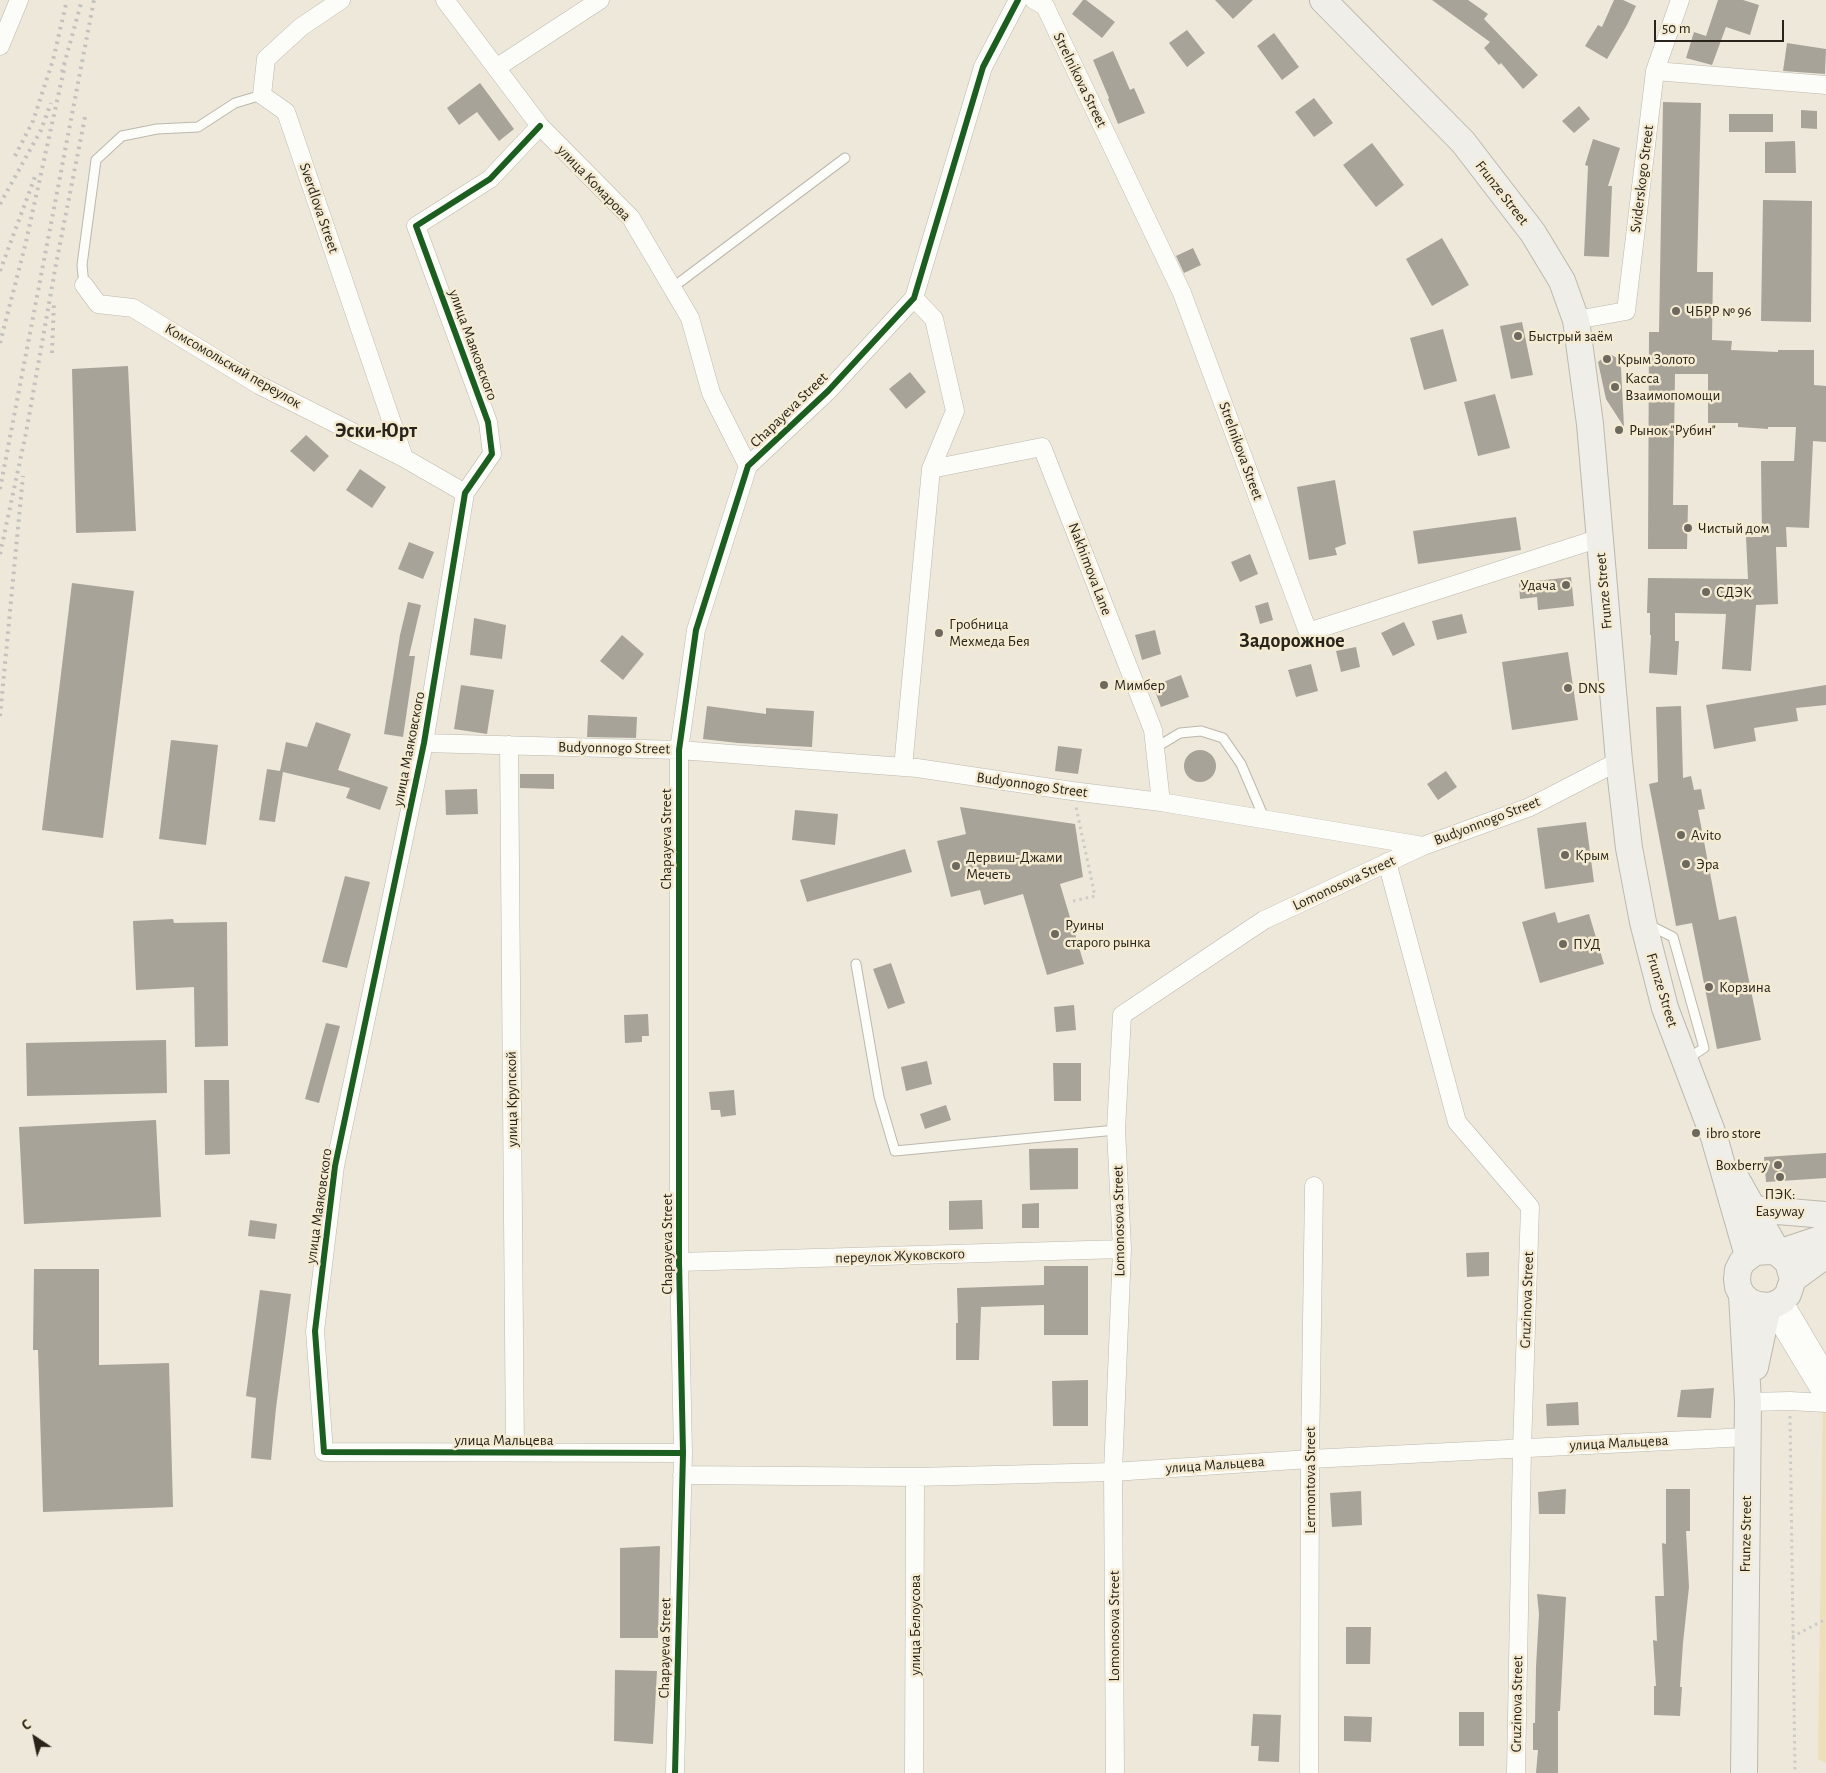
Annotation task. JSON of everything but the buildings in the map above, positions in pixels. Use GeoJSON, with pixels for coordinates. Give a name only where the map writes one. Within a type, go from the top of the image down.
{"type":"FeatureCollection","features":[{"type":"Feature","properties":{"kind":"main road","name":"Frunze Street"},"geometry":{"type":"LineString","coordinates":[[1323,0],[1463,142],[1533,233],[1562,281],[1576,320],[1590,424],[1619,761],[1629,848],[1642,922],[1665,1008],[1714,1137],[1748,1256]]}},
{"type":"Feature","properties":{"kind":"main road"},"geometry":{"type":"LineString","coordinates":[[1714,1137],[1778,1253],[1788,1262],[1769,1297]]}},
{"type":"Feature","properties":{"kind":"main road"},"geometry":{"type":"LineString","coordinates":[[1753,1209],[1826,1215]]}},
{"type":"Feature","properties":{"kind":"main road"},"geometry":{"type":"LineString","coordinates":[[1769,1297],[1738,1288],[1738,1270],[1742,1262],[1748,1256],[1763,1250],[1778,1253],[1826,1237]]}},
{"type":"Feature","properties":{"kind":"main road"},"geometry":{"type":"LineString","coordinates":[[1769,1297],[1826,1256]]}},
{"type":"Feature","properties":{"kind":"main road","name":"Frunze Street"},"geometry":{"type":"LineString","coordinates":[[1744,1773],[1748,1402],[1769,1297]]}},
{"type":"Feature","properties":{"kind":"street"},"geometry":{"type":"LineString","coordinates":[[0,46],[19,0]]}},
{"type":"Feature","properties":{"kind":"street"},"geometry":{"type":"LineString","coordinates":[[262,95],[266,59],[301,27],[341,0]]}},
{"type":"Feature","properties":{"kind":"street","name":"улица Комарова"},"geometry":{"type":"LineString","coordinates":[[445,0],[540,126],[631,218],[690,318],[710,393],[748,466]]}},
{"type":"Feature","properties":{"kind":"street"},"geometry":{"type":"LineString","coordinates":[[496,68],[600,0]]}},
{"type":"Feature","properties":{"kind":"street","name":"Chapayeva Street"},"geometry":{"type":"LineString","coordinates":[[675,1773],[683,1452],[679,1262],[678,750],[696,630],[748,466],[828,391],[914,298],[983,67],[1018,0]]}},
{"type":"Feature","properties":{"kind":"street","name":"Strelnikova Street"},"geometry":{"type":"LineString","coordinates":[[1034,0],[1045,6],[1182,293],[1308,632],[1600,538]]}},
{"type":"Feature","properties":{"kind":"street","name":"Sviderskogo Street"},"geometry":{"type":"LineString","coordinates":[[1576,320],[1626,312],[1654,71],[1680,0]]}},
{"type":"Feature","properties":{"kind":"street"},"geometry":{"type":"LineString","coordinates":[[1654,71],[1826,85]]}},
{"type":"Feature","properties":{"kind":"street","name":"Sverdlova Street"},"geometry":{"type":"LineString","coordinates":[[262,95],[286,112],[404,458]]}},
{"type":"Feature","properties":{"kind":"street","name":"улица Маяковского"},"geometry":{"type":"LineString","coordinates":[[324,1452],[315,1331],[335,1166],[424,743],[465,493],[492,454],[488,422],[416,226],[490,179],[540,126]]}},
{"type":"Feature","properties":{"kind":"street","name":"Комсомольский переулок"},"geometry":{"type":"LineString","coordinates":[[84,285],[98,304],[133,308],[259,385],[404,458],[465,493]]}},
{"type":"Feature","properties":{"kind":"street"},"geometry":{"type":"LineString","coordinates":[[903,767],[930,469],[955,411],[934,319],[914,298]]}},
{"type":"Feature","properties":{"kind":"street","name":"Nakhimova Lane"},"geometry":{"type":"LineString","coordinates":[[930,469],[1042,447],[1153,730],[1161,802]]}},
{"type":"Feature","properties":{"kind":"street","name":"Budyonnogo Street"},"geometry":{"type":"LineString","coordinates":[[424,743],[678,750],[903,767],[1161,802],[1423,846],[1530,807],[1619,761]]}},
{"type":"Feature","properties":{"kind":"street","name":"улица Крупской"},"geometry":{"type":"LineString","coordinates":[[509,745],[515,1453]]}},
{"type":"Feature","properties":{"kind":"street","name":"Lomonosova Street"},"geometry":{"type":"LineString","coordinates":[[1115,1773],[1113,1472],[1122,1250],[1116,1130],[1122,1015],[1264,920],[1423,846]]}},
{"type":"Feature","properties":{"kind":"street","name":"Gruzinova Street"},"geometry":{"type":"LineString","coordinates":[[1387,862],[1458,1122],[1530,1207],[1522,1448],[1516,1773]]}},
{"type":"Feature","properties":{"kind":"street","name":"Lermontova Street"},"geometry":{"type":"LineString","coordinates":[[1309,1773],[1310,1459],[1314,1186]]}},
{"type":"Feature","properties":{"kind":"street","name":"переулок Жуковского"},"geometry":{"type":"LineString","coordinates":[[679,1262],[1122,1250]]}},
{"type":"Feature","properties":{"kind":"street"},"geometry":{"type":"LineString","coordinates":[[1769,1297],[1826,1373]]}},
{"type":"Feature","properties":{"kind":"street"},"geometry":{"type":"LineString","coordinates":[[1769,1297],[1777,1319],[1826,1402]]}},
{"type":"Feature","properties":{"kind":"street"},"geometry":{"type":"LineString","coordinates":[[1748,1402],[1826,1402]]}},
{"type":"Feature","properties":{"kind":"street","name":"улица Мальцева"},"geometry":{"type":"LineString","coordinates":[[682,1475],[915,1477],[1113,1472],[1310,1459],[1747,1437]]}},
{"type":"Feature","properties":{"kind":"street","name":"улица Мальцева"},"geometry":{"type":"LineString","coordinates":[[324,1452],[683,1452]]}},
{"type":"Feature","properties":{"kind":"street","name":"улица Белоусова"},"geometry":{"type":"LineString","coordinates":[[914,1773],[915,1477]]}},
{"type":"Feature","properties":{"kind":"lane"},"geometry":{"type":"LineString","coordinates":[[84,285],[82,265],[96,160],[122,136],[157,129],[198,127],[235,103],[262,95]]}},
{"type":"Feature","properties":{"kind":"lane"},"geometry":{"type":"LineString","coordinates":[[672,288],[845,158]]}},
{"type":"Feature","properties":{"kind":"lane"},"geometry":{"type":"LineString","coordinates":[[1155,748],[1180,733],[1201,731],[1223,738],[1241,764],[1265,820]]}},
{"type":"Feature","properties":{"kind":"lane"},"geometry":{"type":"LineString","coordinates":[[856,964],[879,1097],[895,1151],[1116,1130]]}},
{"type":"Feature","properties":{"kind":"path"},"geometry":{"type":"LineString","coordinates":[[1072,791],[1095,896],[1073,901]]}},
{"type":"Feature","properties":{"kind":"path"},"geometry":{"type":"LineString","coordinates":[[1790,1401],[1795,1773]]}},
{"type":"Feature","properties":{"kind":"path"},"geometry":{"type":"LineString","coordinates":[[1792,1638],[1825,1621]]}},
{"type":"Feature","properties":{"kind":"shaded area"},"geometry":{"type":"Polygon","coordinates":[[[1823,1398],[1826,1403],[1826,1763],[1818,1759],[1823,1398]]]}},
{"type":"Feature","properties":{"kind":"railway"},"geometry":{"type":"LineString","coordinates":[[15,156],[33,121],[53,60],[67,0]]}},
{"type":"Feature","properties":{"kind":"railway"},"geometry":{"type":"LineString","coordinates":[[62,72],[82,0]]}},
{"type":"Feature","properties":{"kind":"railway"},"geometry":{"type":"LineString","coordinates":[[0,489],[94,0]]}},
{"type":"Feature","properties":{"kind":"railway"},"geometry":{"type":"LineString","coordinates":[[0,343],[25,246],[65,65]]}},
{"type":"Feature","properties":{"kind":"railway"},"geometry":{"type":"LineString","coordinates":[[0,204],[41,130],[51,103]]}},
{"type":"Feature","properties":{"kind":"railway"},"geometry":{"type":"LineString","coordinates":[[0,554],[26,433],[56,264],[85,117]]}},
{"type":"Feature","properties":{"kind":"railway"},"geometry":{"type":"LineString","coordinates":[[0,271],[36,174]]}},
{"type":"Feature","properties":{"kind":"railway"},"geometry":{"type":"LineString","coordinates":[[52,353],[54,301]]}},
{"type":"Feature","properties":{"kind":"railway"},"geometry":{"type":"LineString","coordinates":[[0,716],[23,476]]}},
{"type":"Feature","properties":{"kind":"cycle path"},"geometry":{"type":"LineString","coordinates":[[675,1773],[683,1453],[679,1262],[679,750],[696,630],[748,466],[828,391],[914,298],[983,67],[1018,0]]}},
{"type":"Feature","properties":{"kind":"cycle path"},"geometry":{"type":"LineString","coordinates":[[540,126],[490,179],[416,226],[488,422],[492,454],[465,493],[424,743],[335,1166],[315,1331],[324,1452],[683,1453]]}},
{"type":"Feature","properties":{"kind":"place","name":"ЧБРР № 96"},"geometry":{"type":"Point","coordinates":[1676,311]}},
{"type":"Feature","properties":{"kind":"place","name":"Быстрый заём"},"geometry":{"type":"Point","coordinates":[1518,336]}},
{"type":"Feature","properties":{"kind":"place","name":"Крым Золото"},"geometry":{"type":"Point","coordinates":[1607,359]}},
{"type":"Feature","properties":{"kind":"place","name":"Касса Взаимопомощи"},"geometry":{"type":"Point","coordinates":[1615,387]}},
{"type":"Feature","properties":{"kind":"place","name":"Рынок \"Рубин\""},"geometry":{"type":"Point","coordinates":[1619,430]}},
{"type":"Feature","properties":{"kind":"place","name":"Чистый дом"},"geometry":{"type":"Point","coordinates":[1688,528]}},
{"type":"Feature","properties":{"kind":"place","name":"Удача"},"geometry":{"type":"Point","coordinates":[1566,585]}},
{"type":"Feature","properties":{"kind":"place","name":"СДЭК"},"geometry":{"type":"Point","coordinates":[1706,592]}},
{"type":"Feature","properties":{"kind":"place","name":"Гробница Мехмеда Бея"},"geometry":{"type":"Point","coordinates":[939,633]}},
{"type":"Feature","properties":{"kind":"place","name":"Мимбер"},"geometry":{"type":"Point","coordinates":[1104,685]}},
{"type":"Feature","properties":{"kind":"place","name":"DNS"},"geometry":{"type":"Point","coordinates":[1568,688]}},
{"type":"Feature","properties":{"kind":"place","name":"Avito"},"geometry":{"type":"Point","coordinates":[1681,835]}},
{"type":"Feature","properties":{"kind":"place","name":"Крым"},"geometry":{"type":"Point","coordinates":[1565,855]}},
{"type":"Feature","properties":{"kind":"place","name":"Эра"},"geometry":{"type":"Point","coordinates":[1686,864]}},
{"type":"Feature","properties":{"kind":"place","name":"Дервиш-Джами Мечеть"},"geometry":{"type":"Point","coordinates":[956,866]}},
{"type":"Feature","properties":{"kind":"place","name":"Руины старого рынка"},"geometry":{"type":"Point","coordinates":[1055,934]}},
{"type":"Feature","properties":{"kind":"place","name":"ПУД"},"geometry":{"type":"Point","coordinates":[1563,944]}},
{"type":"Feature","properties":{"kind":"place","name":"Корзина"},"geometry":{"type":"Point","coordinates":[1709,987]}},
{"type":"Feature","properties":{"kind":"place","name":"ibro store"},"geometry":{"type":"Point","coordinates":[1696,1133]}},
{"type":"Feature","properties":{"kind":"place","name":"Boxberry"},"geometry":{"type":"Point","coordinates":[1778,1165]}},
{"type":"Feature","properties":{"kind":"place","name":"ПЭК: Easyway"},"geometry":{"type":"Point","coordinates":[1780,1177]}},
{"type":"Feature","properties":{"kind":"district","name":"Эски-Юрт"},"geometry":{"type":"Point","coordinates":[376,431]}},
{"type":"Feature","properties":{"kind":"district","name":"Задорожное"},"geometry":{"type":"Point","coordinates":[1292,641]}}]}
